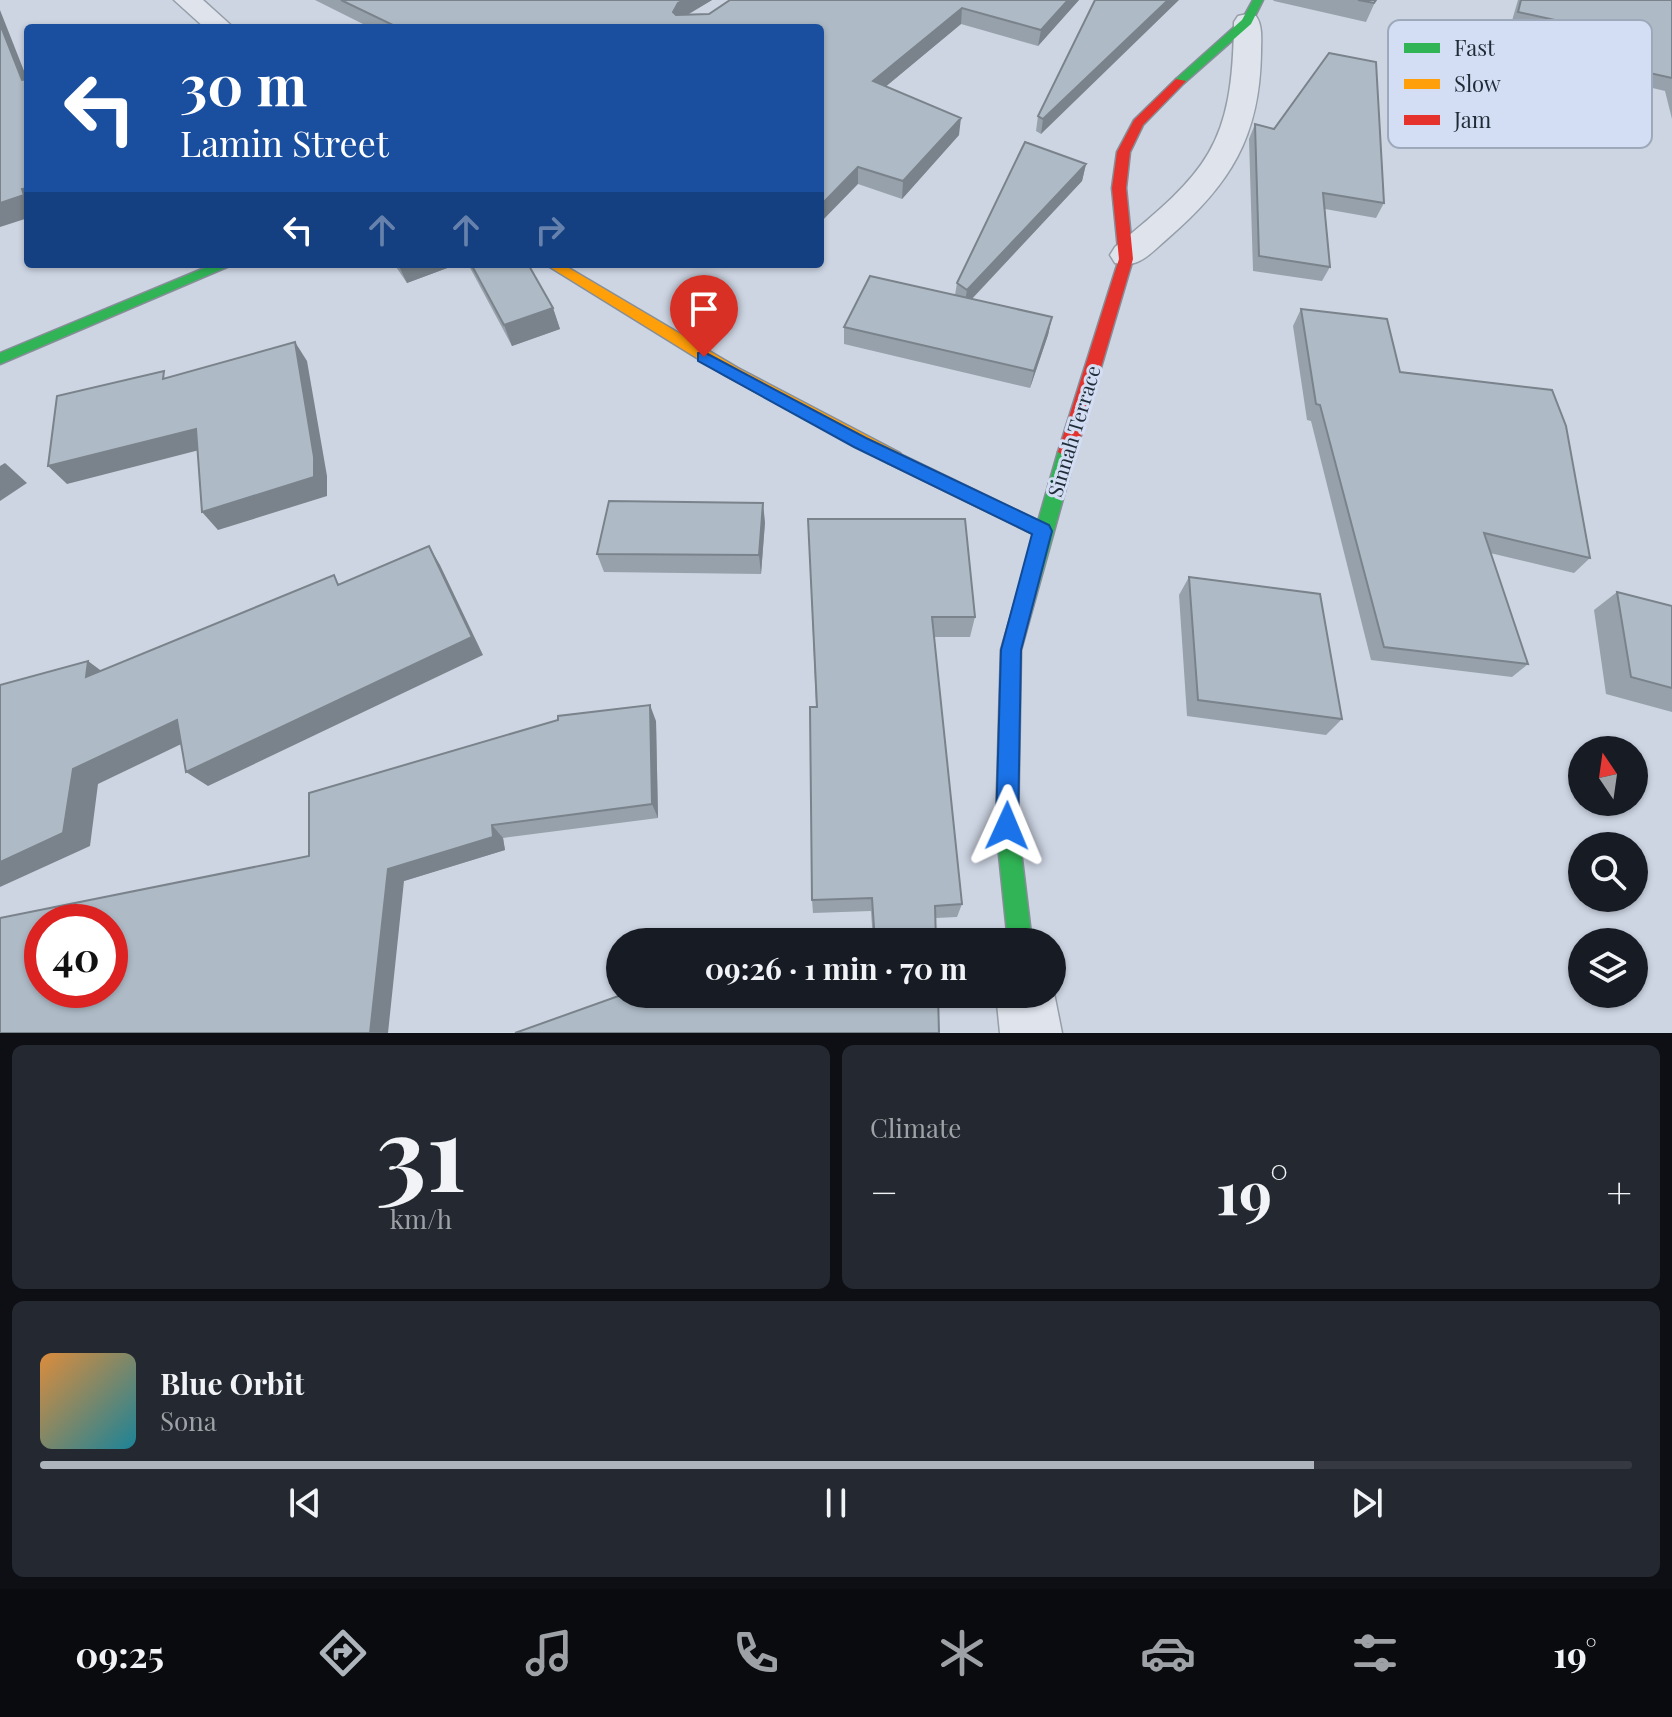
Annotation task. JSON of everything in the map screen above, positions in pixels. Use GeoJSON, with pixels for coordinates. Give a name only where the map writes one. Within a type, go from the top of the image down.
{"type":"FeatureCollection","features":[{"type":"Feature","properties":{"kind":"street"},"geometry":{"type":"LineString","coordinates":[[187,0],[216,24]]}},
{"type":"Feature","properties":{"kind":"street","name":"Sinnah Terrace"},"geometry":{"type":"LineString","coordinates":[[1127,255],[1192,199],[1218,168],[1234,130],[1245,90],[1252,11]]}},
{"type":"Feature","properties":{"kind":"street","name":"Sinnah Terrace"},"geometry":{"type":"LineString","coordinates":[[1018,928],[1007,826],[1011,650],[1043,531],[1127,255],[1117,181],[1119,161],[1129,137],[1154,104],[1252,11]]}},
{"type":"Feature","properties":{"kind":"street"},"geometry":{"type":"LineString","coordinates":[[0,359],[217,268]]}},
{"type":"Feature","properties":{"kind":"street"},"geometry":{"type":"LineString","coordinates":[[559,268],[704,357],[834,429],[1043,531]]}},
{"type":"Feature","properties":{"kind":"street"},"geometry":{"type":"LineString","coordinates":[[1028,1008],[1031,1033]]}},
{"type":"Feature","properties":{"kind":"building"},"geometry":{"type":"Polygon","coordinates":[[[341,0],[684,0],[673,12],[676,15],[709,14],[730,0],[1068,0],[1041,30],[962,8],[873,81],[961,118],[903,181],[858,167],[824,202],[824,24],[391,24],[341,0]]]}},
{"type":"Feature","properties":{"kind":"building"},"geometry":{"type":"Polygon","coordinates":[[[1095,0],[1168,0],[1043,119],[1038,116],[1095,0]]]}},
{"type":"Feature","properties":{"kind":"building"},"geometry":{"type":"Polygon","coordinates":[[[1521,0],[1672,0],[1672,78],[1652,74],[1652,20],[1555,20],[1518,12],[1521,0]]]}},
{"type":"Feature","properties":{"kind":"building"},"geometry":{"type":"Polygon","coordinates":[[[0,24],[24,80],[24,195],[0,203],[0,24]]]}},
{"type":"Feature","properties":{"kind":"building"},"geometry":{"type":"Polygon","coordinates":[[[1329,53],[1376,62],[1384,203],[1323,193],[1330,267],[1259,256],[1255,124],[1274,129],[1329,53]]]}},
{"type":"Feature","properties":{"kind":"building"},"geometry":{"type":"Polygon","coordinates":[[[1025,142],[1086,164],[967,290],[957,283],[1025,142]]]}},
{"type":"Feature","properties":{"kind":"building"},"geometry":{"type":"Polygon","coordinates":[[[473,268],[530,268],[553,308],[504,325],[473,268]]]}},
{"type":"Feature","properties":{"kind":"building"},"geometry":{"type":"Polygon","coordinates":[[[870,276],[1052,317],[1034,371],[844,327],[870,276]]]}},
{"type":"Feature","properties":{"kind":"building"},"geometry":{"type":"Polygon","coordinates":[[[1301,309],[1387,319],[1400,372],[1552,390],[1566,426],[1590,558],[1484,533],[1528,664],[1384,647],[1320,405],[1316,404],[1301,309]]]}},
{"type":"Feature","properties":{"kind":"building"},"geometry":{"type":"Polygon","coordinates":[[[295,342],[314,457],[314,477],[202,512],[196,429],[48,466],[57,396],[164,371],[163,379],[295,342]]]}},
{"type":"Feature","properties":{"kind":"building"},"geometry":{"type":"Polygon","coordinates":[[[609,501],[763,503],[759,555],[597,554],[609,501]]]}},
{"type":"Feature","properties":{"kind":"building"},"geometry":{"type":"Polygon","coordinates":[[[808,519],[965,519],[975,617],[932,617],[962,904],[935,906],[936,928],[874,928],[872,898],[812,900],[810,707],[817,707],[808,519]]]}},
{"type":"Feature","properties":{"kind":"building"},"geometry":{"type":"Polygon","coordinates":[[[429,546],[472,637],[186,772],[177,720],[73,769],[63,833],[0,862],[0,685],[88,661],[86,677],[334,575],[338,585],[429,546]]]}},
{"type":"Feature","properties":{"kind":"building"},"geometry":{"type":"Polygon","coordinates":[[[1189,577],[1320,594],[1342,719],[1198,700],[1189,577]]]}},
{"type":"Feature","properties":{"kind":"building"},"geometry":{"type":"Polygon","coordinates":[[[1617,592],[1672,606],[1672,688],[1631,677],[1617,592]]]}},
{"type":"Feature","properties":{"kind":"building"},"geometry":{"type":"Polygon","coordinates":[[[650,705],[652,804],[492,825],[493,837],[388,869],[370,1033],[0,1033],[0,918],[24,913],[24,1008],[128,1008],[128,904],[70,904],[309,856],[309,793],[558,720],[558,716],[650,705]]]}},
{"type":"Feature","properties":{"kind":"building"},"geometry":{"type":"Polygon","coordinates":[[[606,1000],[606,1008],[938,1008],[939,1033],[515,1033],[606,1000]]]}},
{"type":"Feature","properties":{"kind":"traffic: fast"},"geometry":{"type":"LineString","coordinates":[[1180,81],[1247,22],[1258,0]]}},
{"type":"Feature","properties":{"kind":"traffic: fast"},"geometry":{"type":"LineString","coordinates":[[0,359],[217,268]]}},
{"type":"Feature","properties":{"kind":"traffic: fast"},"geometry":{"type":"LineString","coordinates":[[1018,928],[1007,826],[1011,650],[1067,452]]}},
{"type":"Feature","properties":{"kind":"traffic: slow"},"geometry":{"type":"LineString","coordinates":[[559,268],[732,372],[894,458]]}},
{"type":"Feature","properties":{"kind":"traffic: jam"},"geometry":{"type":"LineString","coordinates":[[1067,452],[1126,259],[1119,188],[1123,152],[1138,123],[1180,81]]}},
{"type":"Feature","properties":{"kind":"traffic: jam"},"geometry":{"type":"LineString","coordinates":[[894,458],[1043,531]]}},
{"type":"Feature","properties":{"kind":"route"},"geometry":{"type":"LineString","coordinates":[[704,357],[860,443],[1043,531],[1011,650],[1007,826]]}}]}
